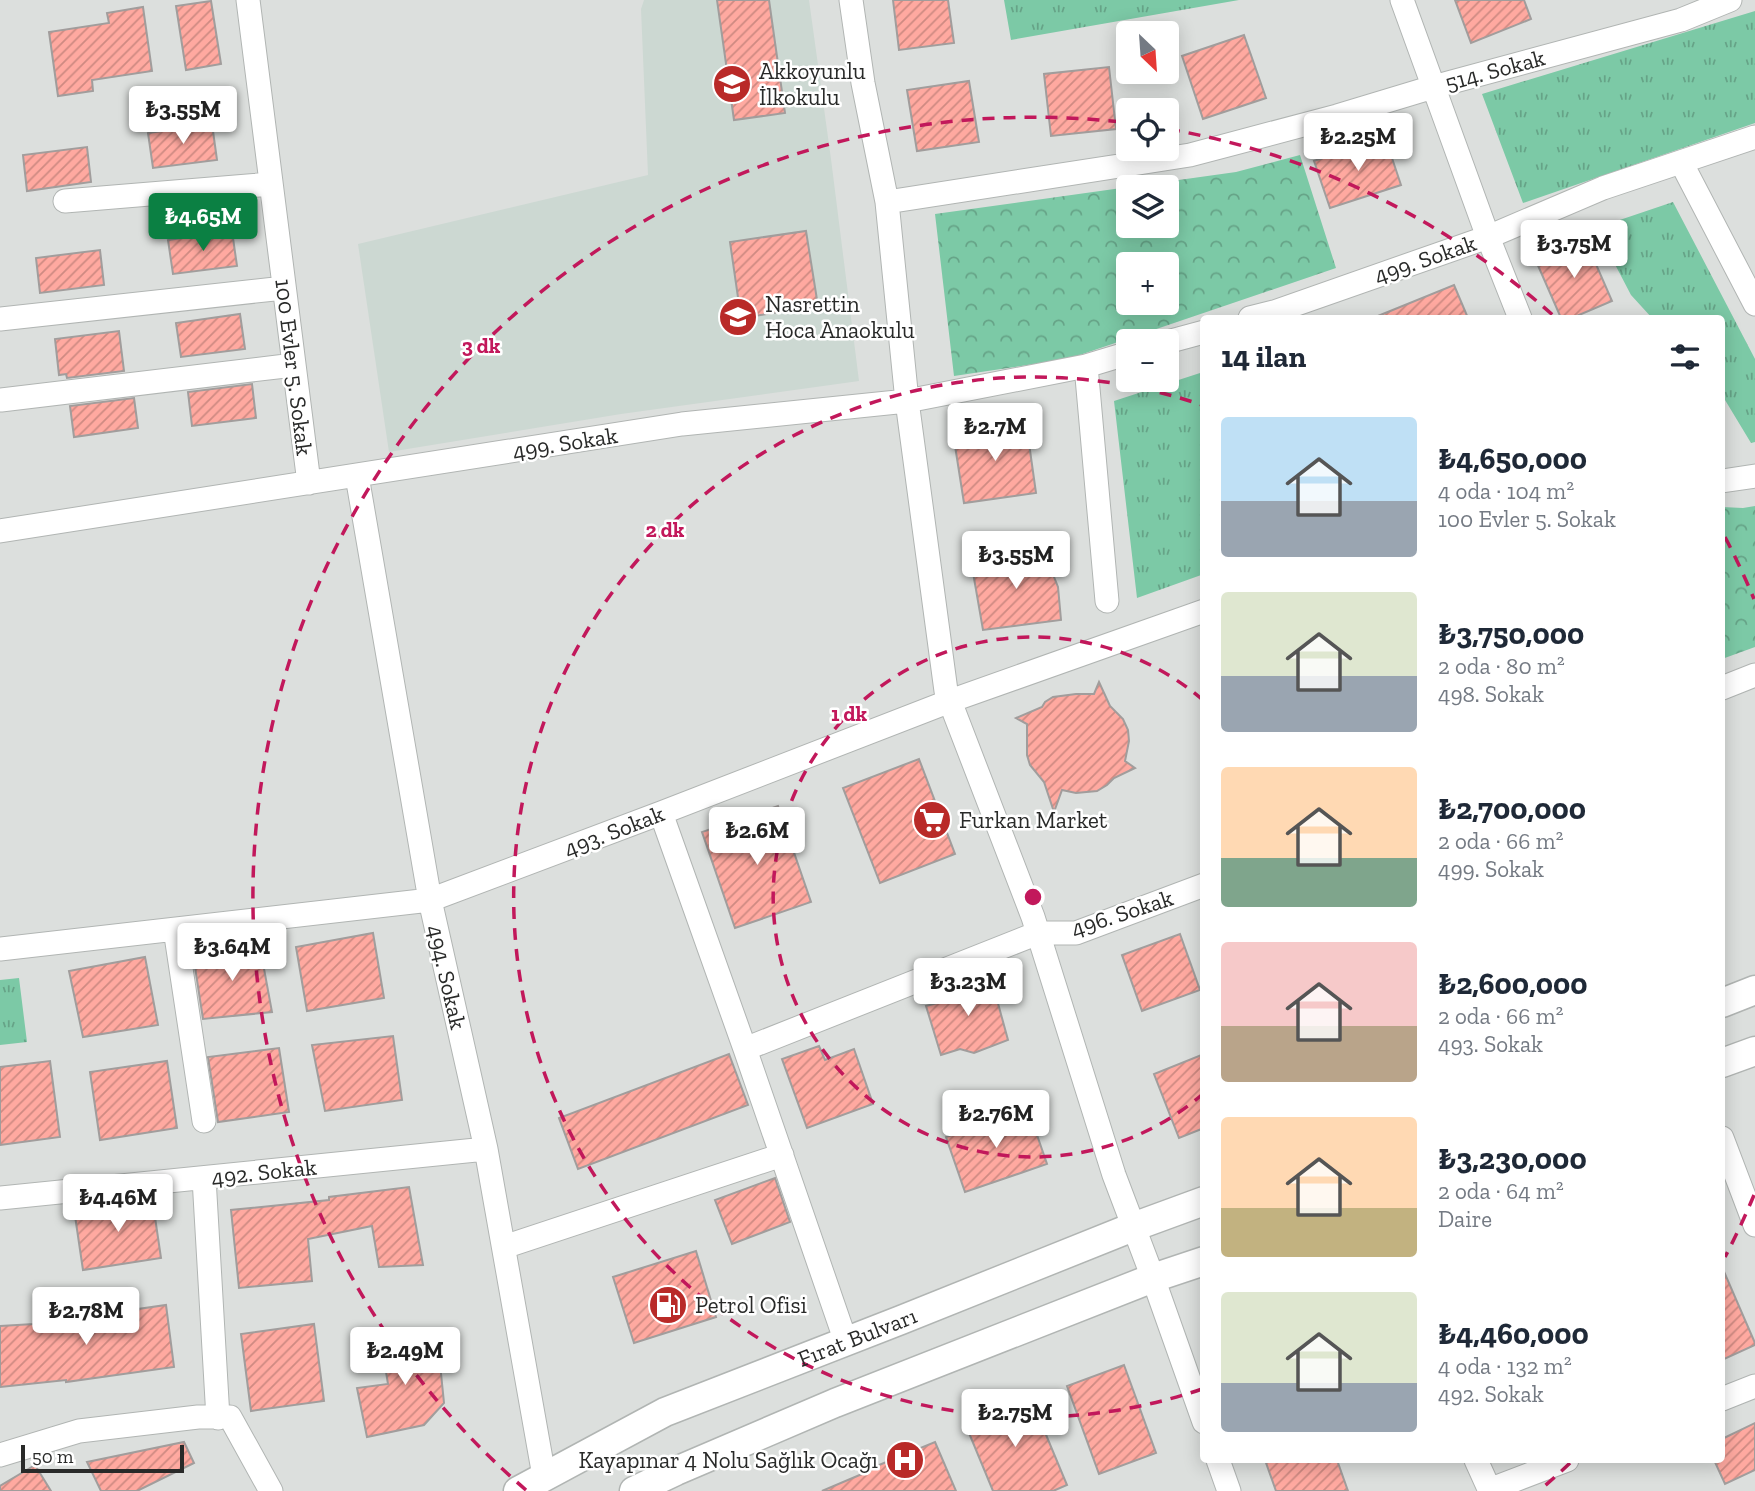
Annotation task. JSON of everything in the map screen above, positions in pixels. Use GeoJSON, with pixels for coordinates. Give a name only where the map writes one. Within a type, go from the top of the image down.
{"type":"FeatureCollection","features":[{"type":"Feature","properties":{"kind":"main road"},"geometry":{"type":"LineString","coordinates":[[1725,1002],[1755,990]]}},
{"type":"Feature","properties":{"kind":"main road"},"geometry":{"type":"LineString","coordinates":[[1725,1062],[1755,1051]]}},
{"type":"Feature","properties":{"kind":"main road","name":"Fırat Bulvarı"},"geometry":{"type":"LineString","coordinates":[[517,1491],[665,1412],[1200,1202]]}},
{"type":"Feature","properties":{"kind":"main road"},"geometry":{"type":"LineString","coordinates":[[634,1491],[835,1403],[1153,1278],[1200,1262]]}},
{"type":"Feature","properties":{"kind":"street","name":"100 Evler 5. Sokak"},"geometry":{"type":"LineString","coordinates":[[248,0],[309,483]]}},
{"type":"Feature","properties":{"kind":"street"},"geometry":{"type":"LineString","coordinates":[[851,0],[863,83],[887,202],[907,401],[946,691],[1038,933],[1114,1175],[1200,1411]]}},
{"type":"Feature","properties":{"kind":"street"},"geometry":{"type":"LineString","coordinates":[[1402,0],[1519,315]]}},
{"type":"Feature","properties":{"kind":"street","name":"514. Sokak"},"geometry":{"type":"LineString","coordinates":[[887,202],[1190,155],[1681,20],[1730,0]]}},
{"type":"Feature","properties":{"kind":"street","name":"499. Sokak"},"geometry":{"type":"LineString","coordinates":[[1262,315],[1488,237],[1603,188],[1755,137]]}},
{"type":"Feature","properties":{"kind":"street"},"geometry":{"type":"LineString","coordinates":[[1681,162],[1755,304]]}},
{"type":"Feature","properties":{"kind":"street"},"geometry":{"type":"LineString","coordinates":[[65,201],[271,184]]}},
{"type":"Feature","properties":{"kind":"street"},"geometry":{"type":"LineString","coordinates":[[0,319],[284,288]]}},
{"type":"Feature","properties":{"kind":"street"},"geometry":{"type":"LineString","coordinates":[[1179,339],[1200,333]]}},
{"type":"Feature","properties":{"kind":"street","name":"499. Sokak"},"geometry":{"type":"LineString","coordinates":[[0,531],[682,424],[907,401],[1086,366],[1116,357]]}},
{"type":"Feature","properties":{"kind":"street"},"geometry":{"type":"LineString","coordinates":[[1,400],[294,365]]}},
{"type":"Feature","properties":{"kind":"street"},"geometry":{"type":"LineString","coordinates":[[1086,366],[1107,601]]}},
{"type":"Feature","properties":{"kind":"street","name":"494. Sokak"},"geometry":{"type":"LineString","coordinates":[[358,476],[430,900],[486,1149],[544,1476]]}},
{"type":"Feature","properties":{"kind":"street"},"geometry":{"type":"LineString","coordinates":[[1725,481],[1755,477]]}},
{"type":"Feature","properties":{"kind":"street","name":"493. Sokak"},"geometry":{"type":"LineString","coordinates":[[0,949],[430,900],[950,701],[1200,612]]}},
{"type":"Feature","properties":{"kind":"street"},"geometry":{"type":"LineString","coordinates":[[1725,687],[1755,675]]}},
{"type":"Feature","properties":{"kind":"street"},"geometry":{"type":"LineString","coordinates":[[661,813],[846,1342]]}},
{"type":"Feature","properties":{"kind":"street","name":"496. Sokak"},"geometry":{"type":"LineString","coordinates":[[1038,933],[1076,933],[1200,886]]}},
{"type":"Feature","properties":{"kind":"street"},"geometry":{"type":"LineString","coordinates":[[175,929],[204,1121]]}},
{"type":"Feature","properties":{"kind":"street"},"geometry":{"type":"LineString","coordinates":[[745,1049],[1038,933]]}},
{"type":"Feature","properties":{"kind":"street"},"geometry":{"type":"LineString","coordinates":[[1725,1146],[1755,1225]]}},
{"type":"Feature","properties":{"kind":"street","name":"492. Sokak"},"geometry":{"type":"LineString","coordinates":[[0,1198],[486,1149]]}},
{"type":"Feature","properties":{"kind":"street"},"geometry":{"type":"LineString","coordinates":[[503,1247],[782,1155]]}},
{"type":"Feature","properties":{"kind":"street"},"geometry":{"type":"LineString","coordinates":[[204,1178],[218,1418]]}},
{"type":"Feature","properties":{"kind":"street"},"geometry":{"type":"LineString","coordinates":[[1725,1398],[1755,1385]]}},
{"type":"Feature","properties":{"kind":"street"},"geometry":{"type":"LineString","coordinates":[[0,1455],[79,1431],[198,1417],[230,1417],[271,1491]]}},
{"type":"Feature","properties":{"kind":"street"},"geometry":{"type":"LineString","coordinates":[[1219,1463],[1229,1491]]}},
{"type":"Feature","properties":{"kind":"street"},"geometry":{"type":"LineString","coordinates":[[1477,1463],[1490,1491],[1560,1463]]}},
{"type":"Feature","properties":{"kind":"shaded area"},"geometry":{"type":"Polygon","coordinates":[[[644,0],[809,0],[859,381],[621,414],[389,452],[358,244],[648,175],[641,9],[644,0]]]}},
{"type":"Feature","properties":{"kind":"green space"},"geometry":{"type":"Polygon","coordinates":[[[1004,0],[1239,0],[1116,21],[1011,40],[1004,0]]]}},
{"type":"Feature","properties":{"kind":"green space"},"geometry":{"type":"Polygon","coordinates":[[[1755,11],[1755,123],[1523,203],[1482,94],[1755,11]]]}},
{"type":"Feature","properties":{"kind":"green space"},"geometry":{"type":"Polygon","coordinates":[[[1300,155],[1336,268],[1156,329],[1116,329],[1116,343],[1068,359],[954,376],[935,214],[1116,189],[1116,238],[1179,238],[1179,180],[1236,172],[1300,155]]]}},
{"type":"Feature","properties":{"kind":"green space"},"geometry":{"type":"Polygon","coordinates":[[[1673,202],[1755,359],[1755,442],[1751,443],[1725,400],[1725,315],[1649,315],[1631,295],[1596,228],[1673,202]]]}},
{"type":"Feature","properties":{"kind":"green space"},"geometry":{"type":"Polygon","coordinates":[[[1200,373],[1200,575],[1137,598],[1114,401],[1142,392],[1179,392],[1179,380],[1200,373]]]}},
{"type":"Feature","properties":{"kind":"green space"},"geometry":{"type":"Polygon","coordinates":[[[1755,506],[1755,647],[1725,658],[1725,507],[1755,506]]]}},
{"type":"Feature","properties":{"kind":"green space"},"geometry":{"type":"Polygon","coordinates":[[[19,978],[27,1042],[0,1045],[0,980],[19,978]]]}},
{"type":"Feature","properties":{"kind":"building"},"geometry":{"type":"Polygon","coordinates":[[[717,0],[769,0],[785,113],[734,120],[717,0]]]}},
{"type":"Feature","properties":{"kind":"building"},"geometry":{"type":"Polygon","coordinates":[[[893,0],[948,0],[954,43],[899,50],[893,0]]]}},
{"type":"Feature","properties":{"kind":"building"},"geometry":{"type":"Polygon","coordinates":[[[1455,0],[1524,0],[1531,19],[1471,43],[1455,0]]]}},
{"type":"Feature","properties":{"kind":"building"},"geometry":{"type":"Polygon","coordinates":[[[211,1],[221,64],[186,70],[176,6],[211,1]]]}},
{"type":"Feature","properties":{"kind":"building"},"geometry":{"type":"Polygon","coordinates":[[[143,7],[152,71],[92,80],[93,91],[58,96],[49,32],[109,23],[107,13],[143,7]]]}},
{"type":"Feature","properties":{"kind":"building"},"geometry":{"type":"Polygon","coordinates":[[[1244,35],[1266,98],[1203,119],[1182,56],[1244,35]]]}},
{"type":"Feature","properties":{"kind":"building"},"geometry":{"type":"Polygon","coordinates":[[[1109,67],[1116,129],[1051,136],[1044,74],[1109,67]]]}},
{"type":"Feature","properties":{"kind":"building"},"geometry":{"type":"Polygon","coordinates":[[[969,81],[979,142],[917,151],[907,90],[969,81]]]}},
{"type":"Feature","properties":{"kind":"building"},"geometry":{"type":"Polygon","coordinates":[[[212,124],[217,160],[153,168],[148,133],[212,124]]]}},
{"type":"Feature","properties":{"kind":"building"},"geometry":{"type":"Polygon","coordinates":[[[1385,137],[1401,185],[1330,208],[1314,161],[1385,137]]]}},
{"type":"Feature","properties":{"kind":"building"},"geometry":{"type":"Polygon","coordinates":[[[87,147],[91,182],[27,191],[23,155],[87,147]]]}},
{"type":"Feature","properties":{"kind":"building"},"geometry":{"type":"Polygon","coordinates":[[[232,231],[237,266],[173,274],[168,240],[232,231]]]}},
{"type":"Feature","properties":{"kind":"building"},"geometry":{"type":"Polygon","coordinates":[[[806,231],[818,306],[741,318],[730,242],[806,231]]]}},
{"type":"Feature","properties":{"kind":"building"},"geometry":{"type":"Polygon","coordinates":[[[1585,239],[1612,301],[1579,315],[1560,315],[1536,261],[1585,239]]]}},
{"type":"Feature","properties":{"kind":"building"},"geometry":{"type":"Polygon","coordinates":[[[100,250],[104,285],[40,293],[36,258],[100,250]]]}},
{"type":"Feature","properties":{"kind":"building"},"geometry":{"type":"Polygon","coordinates":[[[1454,285],[1467,315],[1380,315],[1454,285]]]}},
{"type":"Feature","properties":{"kind":"building"},"geometry":{"type":"Polygon","coordinates":[[[240,314],[245,349],[181,357],[176,323],[240,314]]]}},
{"type":"Feature","properties":{"kind":"building"},"geometry":{"type":"Polygon","coordinates":[[[119,331],[124,371],[67,378],[66,374],[59,375],[55,339],[119,331]]]}},
{"type":"Feature","properties":{"kind":"building"},"geometry":{"type":"Polygon","coordinates":[[[252,384],[256,418],[192,426],[188,392],[252,384]]]}},
{"type":"Feature","properties":{"kind":"building"},"geometry":{"type":"Polygon","coordinates":[[[134,398],[138,428],[74,437],[70,406],[134,398]]]}},
{"type":"Feature","properties":{"kind":"building"},"geometry":{"type":"Polygon","coordinates":[[[1026,422],[1036,493],[964,503],[953,433],[1026,422]]]}},
{"type":"Feature","properties":{"kind":"building"},"geometry":{"type":"Polygon","coordinates":[[[1036,551],[1050,567],[1058,587],[1061,620],[983,630],[971,561],[1036,551]]]}},
{"type":"Feature","properties":{"kind":"building"},"geometry":{"type":"Polygon","coordinates":[[[1099,682],[1110,706],[1123,719],[1128,730],[1125,761],[1135,768],[1114,778],[1097,791],[1076,793],[1062,790],[1054,812],[1044,782],[1030,765],[1027,755],[1027,724],[1016,718],[1042,707],[1053,697],[1094,694],[1099,682]]]}},
{"type":"Feature","properties":{"kind":"building"},"geometry":{"type":"Polygon","coordinates":[[[919,759],[955,854],[880,883],[843,788],[919,759]]]}},
{"type":"Feature","properties":{"kind":"building"},"geometry":{"type":"Polygon","coordinates":[[[778,806],[811,902],[735,928],[702,832],[778,806]]]}},
{"type":"Feature","properties":{"kind":"building"},"geometry":{"type":"Polygon","coordinates":[[[373,933],[384,998],[307,1011],[296,947],[373,933]]]}},
{"type":"Feature","properties":{"kind":"building"},"geometry":{"type":"Polygon","coordinates":[[[1180,934],[1200,990],[1142,1011],[1122,955],[1180,934]]]}},
{"type":"Feature","properties":{"kind":"building"},"geometry":{"type":"Polygon","coordinates":[[[260,947],[272,1012],[203,1019],[193,954],[260,947]]]}},
{"type":"Feature","properties":{"kind":"building"},"geometry":{"type":"Polygon","coordinates":[[[145,957],[158,1025],[83,1037],[69,971],[145,957]]]}},
{"type":"Feature","properties":{"kind":"building"},"geometry":{"type":"Polygon","coordinates":[[[990,974],[1008,1040],[974,1053],[960,1049],[941,1055],[926,1006],[945,1001],[950,986],[990,974]]]}},
{"type":"Feature","properties":{"kind":"building"},"geometry":{"type":"Polygon","coordinates":[[[393,1036],[402,1100],[325,1111],[312,1045],[393,1036]]]}},
{"type":"Feature","properties":{"kind":"building"},"geometry":{"type":"Polygon","coordinates":[[[819,1046],[825,1060],[854,1049],[873,1104],[807,1128],[782,1059],[819,1046]]]}},
{"type":"Feature","properties":{"kind":"building"},"geometry":{"type":"Polygon","coordinates":[[[279,1048],[289,1112],[218,1122],[208,1057],[279,1048]]]}},
{"type":"Feature","properties":{"kind":"building"},"geometry":{"type":"Polygon","coordinates":[[[729,1054],[748,1105],[578,1169],[559,1118],[729,1054]]]}},
{"type":"Feature","properties":{"kind":"building"},"geometry":{"type":"Polygon","coordinates":[[[1200,1056],[1200,1130],[1179,1138],[1154,1074],[1200,1056]]]}},
{"type":"Feature","properties":{"kind":"building"},"geometry":{"type":"Polygon","coordinates":[[[50,1061],[60,1137],[0,1145],[0,1067],[50,1061]]]}},
{"type":"Feature","properties":{"kind":"building"},"geometry":{"type":"Polygon","coordinates":[[[167,1061],[177,1128],[100,1140],[90,1072],[167,1061]]]}},
{"type":"Feature","properties":{"kind":"building"},"geometry":{"type":"Polygon","coordinates":[[[1028,1109],[1047,1164],[965,1192],[946,1137],[1028,1109]]]}},
{"type":"Feature","properties":{"kind":"building"},"geometry":{"type":"Polygon","coordinates":[[[775,1178],[790,1222],[732,1244],[715,1200],[775,1178]]]}},
{"type":"Feature","properties":{"kind":"building"},"geometry":{"type":"Polygon","coordinates":[[[409,1187],[423,1265],[379,1267],[372,1226],[308,1239],[312,1281],[239,1288],[231,1210],[329,1200],[329,1197],[409,1187]]]}},
{"type":"Feature","properties":{"kind":"building"},"geometry":{"type":"Polygon","coordinates":[[[152,1197],[161,1258],[83,1270],[74,1209],[152,1197]]]}},
{"type":"Feature","properties":{"kind":"building"},"geometry":{"type":"Polygon","coordinates":[[[696,1251],[716,1317],[634,1343],[613,1277],[696,1251]]]}},
{"type":"Feature","properties":{"kind":"building"},"geometry":{"type":"Polygon","coordinates":[[[1725,1274],[1755,1343],[1725,1359],[1725,1274]]]}},
{"type":"Feature","properties":{"kind":"building"},"geometry":{"type":"Polygon","coordinates":[[[166,1305],[174,1367],[66,1382],[0,1387],[0,1326],[34,1324],[166,1305]]]}},
{"type":"Feature","properties":{"kind":"building"},"geometry":{"type":"Polygon","coordinates":[[[314,1324],[324,1401],[251,1411],[241,1334],[314,1324]]]}},
{"type":"Feature","properties":{"kind":"building"},"geometry":{"type":"Polygon","coordinates":[[[437,1334],[444,1403],[424,1425],[367,1437],[357,1388],[388,1384],[381,1341],[437,1334]]]}},
{"type":"Feature","properties":{"kind":"building"},"geometry":{"type":"Polygon","coordinates":[[[1124,1365],[1156,1453],[1099,1474],[1067,1386],[1124,1365]]]}},
{"type":"Feature","properties":{"kind":"building"},"geometry":{"type":"Polygon","coordinates":[[[1029,1394],[1067,1485],[1053,1491],[993,1491],[964,1421],[1029,1394]]]}},
{"type":"Feature","properties":{"kind":"building"},"geometry":{"type":"Polygon","coordinates":[[[1755,1423],[1755,1470],[1725,1484],[1715,1463],[1725,1463],[1725,1438],[1755,1423]]]}},
{"type":"Feature","properties":{"kind":"building"},"geometry":{"type":"Polygon","coordinates":[[[184,1442],[194,1463],[137,1491],[101,1491],[87,1462],[184,1442]]]}},
{"type":"Feature","properties":{"kind":"building"},"geometry":{"type":"Polygon","coordinates":[[[935,1442],[956,1491],[822,1491],[862,1472],[935,1442]]]}},
{"type":"Feature","properties":{"kind":"building"},"geometry":{"type":"Polygon","coordinates":[[[1266,1463],[1338,1463],[1348,1491],[1276,1491],[1266,1463]]]}},
{"type":"Feature","properties":{"kind":"building"},"geometry":{"type":"Polygon","coordinates":[[[35,1465],[51,1491],[0,1491],[0,1486],[35,1465]]]}},
{"type":"Feature","properties":{"kind":"place","name":"Akkoyunlu İlkokulu"},"geometry":{"type":"Point","coordinates":[732,84]}},
{"type":"Feature","properties":{"kind":"place","name":"Nasrettin Hoca Anaokulu"},"geometry":{"type":"Point","coordinates":[738,317]}},
{"type":"Feature","properties":{"kind":"place","name":"Furkan Market"},"geometry":{"type":"Point","coordinates":[932,820]}},
{"type":"Feature","properties":{"kind":"place","name":"Petrol Ofisi"},"geometry":{"type":"Point","coordinates":[668,1305]}},
{"type":"Feature","properties":{"kind":"place","name":"Kayapınar 4 Nolu Sağlık Ocağı"},"geometry":{"type":"Point","coordinates":[905,1460]}}]}
